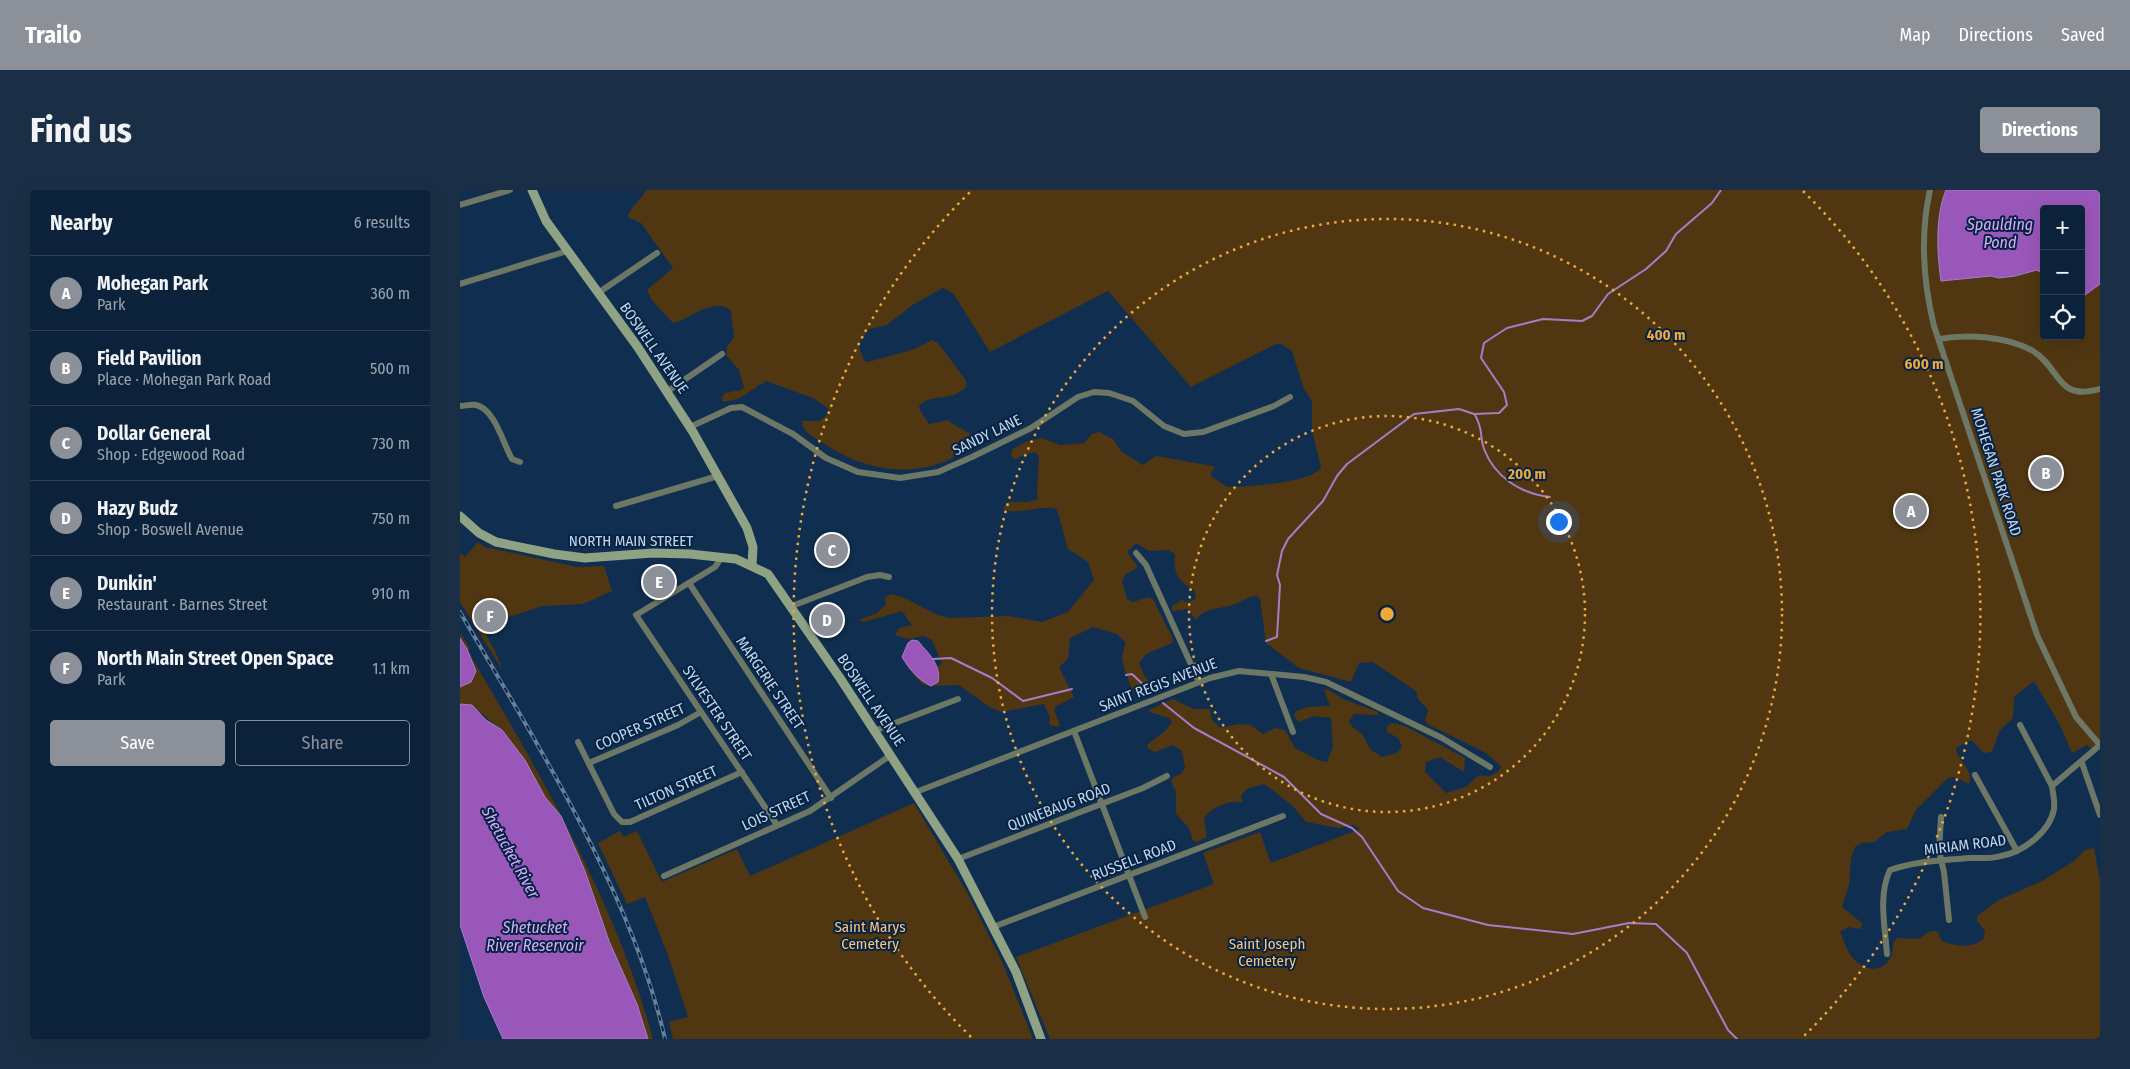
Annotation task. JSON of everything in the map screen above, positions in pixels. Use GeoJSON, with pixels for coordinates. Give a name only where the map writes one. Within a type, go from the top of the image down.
{"type":"FeatureCollection","features":[{"type":"Feature","properties":{"kind":"main road","name":"BOSWELL AVENUE"},"geometry":{"type":"LineString","coordinates":[[532,190],[546,221],[668,392],[690,427],[749,534],[753,551],[752,565],[770,576],[792,606],[916,792],[958,859],[1016,972],[1041,1039]]}},
{"type":"Feature","properties":{"kind":"main road","name":"NORTH MAIN STREET"},"geometry":{"type":"LineString","coordinates":[[460,516],[479,533],[496,542],[554,554],[585,558],[666,552],[722,557],[752,565]]}},
{"type":"Feature","properties":{"kind":"street"},"geometry":{"type":"LineString","coordinates":[[460,206],[510,190]]}},
{"type":"Feature","properties":{"kind":"street","name":"MOHEGAN PARK ROAD"},"geometry":{"type":"LineString","coordinates":[[1930,190],[1924,238],[1924,265],[1928,302],[1938,338],[2037,635],[2076,717],[2100,745]]}},
{"type":"Feature","properties":{"kind":"street"},"geometry":{"type":"LineString","coordinates":[[460,284],[568,251]]}},
{"type":"Feature","properties":{"kind":"street"},"geometry":{"type":"LineString","coordinates":[[598,294],[657,253]]}},
{"type":"Feature","properties":{"kind":"street"},"geometry":{"type":"LineString","coordinates":[[1938,338],[1956,336],[2012,343],[2036,354],[2059,381],[2069,389],[2080,392],[2100,389]]}},
{"type":"Feature","properties":{"kind":"street"},"geometry":{"type":"LineString","coordinates":[[668,392],[722,354]]}},
{"type":"Feature","properties":{"kind":"street","name":"SANDY LANE"},"geometry":{"type":"LineString","coordinates":[[690,427],[731,408],[742,407],[793,434],[826,458],[858,472],[900,478],[938,472],[972,457],[1031,428],[1078,397],[1094,392],[1109,393],[1133,400],[1164,426],[1184,434],[1203,432],[1290,397]]}},
{"type":"Feature","properties":{"kind":"street"},"geometry":{"type":"LineString","coordinates":[[460,406],[475,404],[484,408],[492,417],[512,459],[520,462]]}},
{"type":"Feature","properties":{"kind":"street"},"geometry":{"type":"LineString","coordinates":[[616,506],[718,476]]}},
{"type":"Feature","properties":{"kind":"street"},"geometry":{"type":"LineString","coordinates":[[1136,553],[1146,565],[1199,682]]}},
{"type":"Feature","properties":{"kind":"street"},"geometry":{"type":"LineString","coordinates":[[688,583],[717,566],[722,557]]}},
{"type":"Feature","properties":{"kind":"street"},"geometry":{"type":"LineString","coordinates":[[792,606],[867,577],[880,575],[889,578]]}},
{"type":"Feature","properties":{"kind":"street","name":"SYLVESTER STREET"},"geometry":{"type":"LineString","coordinates":[[688,583],[636,614],[777,825]]}},
{"type":"Feature","properties":{"kind":"street","name":"MARGERIE STREET"},"geometry":{"type":"LineString","coordinates":[[688,583],[831,798]]}},
{"type":"Feature","properties":{"kind":"street","name":"SAINT REGIS AVENUE"},"geometry":{"type":"LineString","coordinates":[[916,792],[1199,682],[1234,671],[1310,678],[1340,687],[1442,738],[1490,767]]}},
{"type":"Feature","properties":{"kind":"street"},"geometry":{"type":"LineString","coordinates":[[1271,674],[1293,732]]}},
{"type":"Feature","properties":{"kind":"street"},"geometry":{"type":"LineString","coordinates":[[874,731],[958,699]]}},
{"type":"Feature","properties":{"kind":"street","name":"COOPER STREET"},"geometry":{"type":"LineString","coordinates":[[589,763],[678,725],[701,712]]}},
{"type":"Feature","properties":{"kind":"street"},"geometry":{"type":"LineString","coordinates":[[2020,725],[2052,786],[2082,763],[2100,745]]}},
{"type":"Feature","properties":{"kind":"street"},"geometry":{"type":"LineString","coordinates":[[1074,731],[1145,916]]}},
{"type":"Feature","properties":{"kind":"street","name":"TILTON STREET"},"geometry":{"type":"LineString","coordinates":[[578,742],[614,814],[622,822],[630,822],[742,772]]}},
{"type":"Feature","properties":{"kind":"street","name":"LOIS STREET"},"geometry":{"type":"LineString","coordinates":[[664,876],[810,811],[891,755]]}},
{"type":"Feature","properties":{"kind":"street"},"geometry":{"type":"LineString","coordinates":[[2082,763],[2100,815]]}},
{"type":"Feature","properties":{"kind":"street"},"geometry":{"type":"LineString","coordinates":[[1975,775],[2017,851]]}},
{"type":"Feature","properties":{"kind":"street","name":"QUINEBAUG ROAD"},"geometry":{"type":"LineString","coordinates":[[958,859],[1102,804],[1167,776]]}},
{"type":"Feature","properties":{"kind":"street","name":"MIRIAM ROAD"},"geometry":{"type":"LineString","coordinates":[[1887,954],[1883,897],[1885,881],[1890,870],[1905,865],[1940,860],[2001,856],[2017,851],[2033,840],[2047,825],[2054,809],[2052,786]]}},
{"type":"Feature","properties":{"kind":"street","name":"RUSSELL ROAD"},"geometry":{"type":"LineString","coordinates":[[993,927],[1284,816]]}},
{"type":"Feature","properties":{"kind":"street"},"geometry":{"type":"LineString","coordinates":[[1941,818],[1939,851],[1944,872],[1949,920]]}},
{"type":"Feature","properties":{"kind":"green space","name":"Saint Joseph Cemetery"},"geometry":{"type":"Polygon","coordinates":[[[646,190],[2100,190],[2100,746],[2093,750],[2087,745],[2072,753],[2060,725],[2034,681],[2014,697],[2013,718],[2000,730],[1992,752],[1984,753],[1971,740],[1956,748],[1959,757],[1970,774],[1969,784],[1954,777],[1948,778],[1916,810],[1907,829],[1887,832],[1874,842],[1862,843],[1855,847],[1851,858],[1849,885],[1842,907],[1863,924],[1860,929],[1849,927],[1840,932],[1852,957],[1858,963],[1872,969],[1885,965],[1892,952],[1893,943],[1897,938],[1917,939],[1929,932],[1935,931],[1938,932],[1941,940],[1946,942],[1964,946],[1975,944],[1984,938],[1985,931],[1977,921],[1977,916],[1999,900],[2042,881],[2074,861],[2085,850],[2094,848],[2100,881],[2100,1039],[1050,1039],[1016,957],[1214,884],[1203,853],[1260,832],[1271,863],[1360,829],[1353,825],[1339,828],[1306,822],[1292,805],[1264,784],[1245,791],[1241,797],[1243,803],[1227,803],[1211,811],[1204,819],[1207,837],[1197,842],[1193,841],[1189,828],[1176,814],[1176,792],[1171,781],[1173,777],[1181,774],[1185,768],[1182,751],[1173,745],[1155,752],[1147,748],[1148,744],[1165,731],[1172,722],[1169,718],[1149,710],[1173,699],[1194,709],[1210,709],[1212,720],[1220,728],[1239,724],[1251,725],[1263,734],[1275,728],[1285,730],[1295,748],[1318,760],[1327,762],[1333,747],[1331,718],[1313,716],[1299,722],[1294,716],[1295,712],[1307,707],[1330,706],[1324,690],[1327,689],[1343,699],[1378,712],[1378,715],[1354,714],[1349,721],[1351,726],[1362,734],[1371,750],[1382,757],[1397,753],[1402,746],[1398,738],[1387,732],[1387,727],[1391,723],[1405,726],[1465,758],[1464,772],[1440,757],[1426,762],[1425,772],[1446,793],[1466,787],[1479,775],[1489,776],[1501,768],[1486,753],[1427,724],[1425,720],[1428,710],[1418,699],[1416,691],[1373,662],[1359,663],[1351,682],[1299,668],[1266,643],[1260,599],[1257,596],[1230,606],[1209,610],[1196,620],[1188,609],[1173,611],[1171,607],[1182,600],[1188,603],[1196,598],[1194,590],[1184,584],[1178,576],[1174,560],[1175,554],[1168,550],[1149,551],[1136,543],[1127,552],[1138,567],[1125,575],[1122,581],[1127,599],[1133,602],[1149,597],[1153,599],[1173,639],[1172,643],[1146,654],[1139,663],[1145,677],[1157,689],[1140,695],[1134,693],[1122,661],[1125,642],[1117,634],[1093,627],[1070,638],[1068,659],[1059,667],[1074,697],[1055,707],[1059,727],[1049,725],[1050,717],[1044,704],[1001,712],[988,706],[959,685],[931,686],[922,684],[908,667],[936,668],[942,663],[932,640],[924,636],[908,639],[895,635],[899,628],[912,625],[902,611],[864,622],[859,620],[877,613],[886,604],[885,598],[890,594],[905,598],[937,615],[950,618],[1007,616],[1042,622],[1068,612],[1094,580],[1088,562],[1068,549],[1057,509],[1044,508],[1013,511],[1003,508],[1009,502],[1027,502],[1038,499],[1039,456],[1035,452],[1014,460],[1011,455],[1013,449],[1025,442],[1042,438],[1060,445],[1084,443],[1092,434],[1099,432],[1113,439],[1122,452],[1143,465],[1156,456],[1213,466],[1215,468],[1211,472],[1211,476],[1227,487],[1278,483],[1306,477],[1316,472],[1321,467],[1312,431],[1312,401],[1304,389],[1292,351],[1281,344],[1276,344],[1191,387],[1108,291],[990,352],[953,293],[943,288],[914,304],[887,325],[869,329],[860,342],[859,348],[864,360],[868,362],[915,349],[932,340],[938,343],[965,379],[967,386],[954,395],[924,402],[919,406],[921,412],[929,424],[948,420],[974,436],[974,444],[936,465],[916,469],[876,466],[837,452],[805,430],[802,421],[820,421],[829,413],[828,408],[813,398],[766,381],[738,399],[723,402],[722,397],[725,393],[741,390],[744,387],[739,370],[726,355],[727,347],[734,337],[731,311],[725,307],[710,307],[673,323],[652,300],[647,290],[673,268],[641,223],[628,217],[646,190]]]}},
{"type":"Feature","properties":{"kind":"green space"},"geometry":{"type":"Polygon","coordinates":[[[478,542],[485,547],[577,567],[604,566],[612,591],[583,604],[543,606],[481,626],[495,651],[503,671],[460,602],[460,553],[465,557],[478,542]]]}},
{"type":"Feature","properties":{"kind":"green space"},"geometry":{"type":"Polygon","coordinates":[[[460,632],[470,649],[468,651],[548,791],[573,839],[597,887],[637,987],[653,1039],[648,1039],[637,1004],[609,941],[585,871],[561,816],[545,797],[525,760],[504,733],[472,705],[460,704],[460,687],[473,680],[474,672],[460,632]]]}},
{"type":"Feature","properties":{"kind":"green space","name":"Saint Marys Cemetery"},"geometry":{"type":"Polygon","coordinates":[[[914,803],[968,894],[1003,964],[1033,1039],[673,1039],[669,1022],[688,1017],[668,955],[645,897],[627,904],[598,843],[620,831],[623,837],[637,831],[662,882],[737,849],[750,876],[914,803]]]}},
{"type":"Feature","properties":{"kind":"water","name":"Spaulding Pond"},"geometry":{"type":"Polygon","coordinates":[[[1946,190],[2100,190],[2100,284],[2085,295],[2085,205],[2040,205],[2040,272],[2037,270],[1999,278],[1991,276],[1941,281],[1938,235],[1942,201],[1946,190]]]}},
{"type":"Feature","properties":{"kind":"water"},"geometry":{"type":"Polygon","coordinates":[[[460,638],[476,671],[471,682],[460,687],[460,638]]]}},
{"type":"Feature","properties":{"kind":"water"},"geometry":{"type":"Polygon","coordinates":[[[912,640],[918,641],[936,664],[939,676],[938,682],[931,686],[914,674],[902,657],[908,643],[912,640]]]}},
{"type":"Feature","properties":{"kind":"water","name":"Shetucket River Reservoir"},"geometry":{"type":"Polygon","coordinates":[[[460,704],[472,705],[486,720],[502,730],[525,760],[545,797],[561,816],[585,871],[609,941],[637,1004],[648,1039],[503,1039],[484,997],[460,925],[460,704]]]}},
{"type":"Feature","properties":{"kind":"waterway"},"geometry":{"type":"LineString","coordinates":[[1266,641],[1277,637],[1280,585],[1277,575],[1282,551],[1288,539],[1323,501],[1337,476],[1347,464],[1414,414],[1459,409],[1474,414],[1499,413],[1507,405],[1504,392],[1481,358],[1484,343],[1507,328],[1543,319],[1582,321],[1592,316],[1608,294],[1646,269],[1666,251],[1676,234],[1712,203],[1721,190]]}},
{"type":"Feature","properties":{"kind":"waterway"},"geometry":{"type":"LineString","coordinates":[[1475,415],[1480,425],[1484,449],[1502,476],[1529,492],[1550,497]]}},
{"type":"Feature","properties":{"kind":"waterway"},"geometry":{"type":"LineString","coordinates":[[933,659],[951,658],[992,678],[1023,701],[1072,689]]}},
{"type":"Feature","properties":{"kind":"waterway"},"geometry":{"type":"LineString","coordinates":[[1126,675],[1132,674],[1151,692]]}},
{"type":"Feature","properties":{"kind":"waterway"},"geometry":{"type":"LineString","coordinates":[[1163,703],[1194,728],[1284,777],[1321,814],[1352,828],[1362,837],[1398,891],[1423,908],[1488,925],[1573,934],[1629,923],[1656,924],[1687,953],[1728,1030],[1737,1039]]}},
{"type":"Feature","properties":{"kind":"railway"},"geometry":{"type":"LineString","coordinates":[[460,612],[549,765],[605,874],[630,929],[650,984],[665,1039]]}},
{"type":"Feature","properties":{"kind":"place","name":"Field Pavilion"},"geometry":{"type":"Point","coordinates":[2046,473]}},
{"type":"Feature","properties":{"kind":"place","name":"Mohegan Park"},"geometry":{"type":"Point","coordinates":[1911,511]}},
{"type":"Feature","properties":{"kind":"place","name":"Dollar General"},"geometry":{"type":"Point","coordinates":[832,550]}},
{"type":"Feature","properties":{"kind":"place","name":"Dunkin'"},"geometry":{"type":"Point","coordinates":[659,582]}},
{"type":"Feature","properties":{"kind":"place","name":"North Main Street Open Space"},"geometry":{"type":"Point","coordinates":[490,616]}},
{"type":"Feature","properties":{"kind":"place","name":"Hazy Budz"},"geometry":{"type":"Point","coordinates":[827,620]}},
{"type":"Feature","properties":{"kind":"water label","name":"Shetucket River"},"geometry":{"type":"Point","coordinates":[511,852]}}]}
